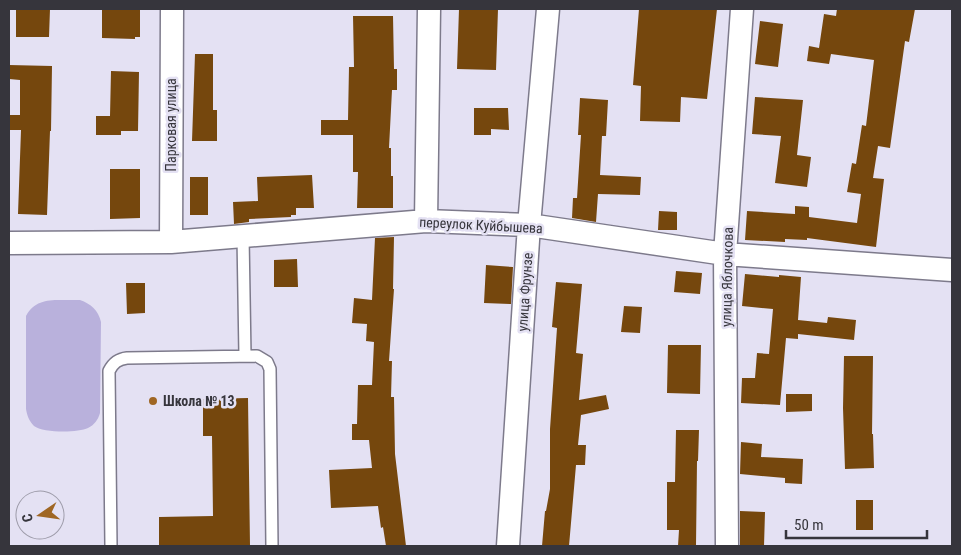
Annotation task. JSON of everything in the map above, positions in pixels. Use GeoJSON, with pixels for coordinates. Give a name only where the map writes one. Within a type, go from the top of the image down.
{"type":"FeatureCollection","features":[{"type":"Feature","properties":{"kind":"street","name":"Парковая улица"},"geometry":{"type":"LineString","coordinates":[[170,242],[172,9]]}},
{"type":"Feature","properties":{"kind":"street"},"geometry":{"type":"LineString","coordinates":[[426,220],[429,9]]}},
{"type":"Feature","properties":{"kind":"street","name":"улица Фрунзе"},"geometry":{"type":"LineString","coordinates":[[508,546],[529,225],[548,9]]}},
{"type":"Feature","properties":{"kind":"street","name":"улица Яблочкова"},"geometry":{"type":"LineString","coordinates":[[727,546],[725,254],[742,9]]}},
{"type":"Feature","properties":{"kind":"street","name":"переулок Куйбышева"},"geometry":{"type":"LineString","coordinates":[[9,243],[170,242],[426,220],[529,225],[725,254],[952,270]]}},
{"type":"Feature","properties":{"kind":"lane"},"geometry":{"type":"LineString","coordinates":[[243,236],[245,356]]}},
{"type":"Feature","properties":{"kind":"lane"},"geometry":{"type":"LineString","coordinates":[[112,546],[109,371],[111,366],[120,359],[127,358],[245,356],[261,357],[267,362],[270,369],[272,546]]}},
{"type":"Feature","properties":{"kind":"shaded area"},"geometry":{"type":"Polygon","coordinates":[[[49,300],[80,300],[94,308],[101,322],[100,413],[94,424],[83,430],[61,432],[38,428],[31,422],[26,409],[26,316],[31,309],[42,302],[49,300]]]}},
{"type":"Feature","properties":{"kind":"building"},"geometry":{"type":"Polygon","coordinates":[[[16,9],[50,9],[49,37],[16,37],[16,9]]]}},
{"type":"Feature","properties":{"kind":"building"},"geometry":{"type":"Polygon","coordinates":[[[102,9],[140,9],[140,37],[135,37],[135,39],[102,38],[102,9]]]}},
{"type":"Feature","properties":{"kind":"building"},"geometry":{"type":"Polygon","coordinates":[[[459,9],[498,9],[496,70],[457,69],[459,9]]]}},
{"type":"Feature","properties":{"kind":"building"},"geometry":{"type":"Polygon","coordinates":[[[639,9],[717,9],[707,99],[681,97],[680,122],[640,121],[641,86],[633,85],[639,9]]]}},
{"type":"Feature","properties":{"kind":"building"},"geometry":{"type":"Polygon","coordinates":[[[837,9],[915,9],[909,42],[905,41],[890,148],[878,146],[873,178],[884,179],[876,247],[807,238],[807,240],[785,239],[785,242],[745,240],[747,211],[795,214],[795,206],[809,207],[809,217],[857,223],[861,194],[847,192],[852,163],[856,164],[862,125],[866,126],[874,60],[831,54],[829,64],[807,61],[809,46],[819,48],[824,14],[836,16],[837,9]]]}},
{"type":"Feature","properties":{"kind":"building"},"geometry":{"type":"Polygon","coordinates":[[[353,16],[393,16],[394,69],[397,69],[397,90],[392,90],[389,148],[391,148],[391,176],[393,176],[393,208],[357,208],[358,172],[353,172],[353,135],[321,135],[321,120],[348,120],[349,67],[354,67],[353,16]]]}},
{"type":"Feature","properties":{"kind":"building"},"geometry":{"type":"Polygon","coordinates":[[[760,21],[783,24],[778,67],[755,64],[760,21]]]}},
{"type":"Feature","properties":{"kind":"building"},"geometry":{"type":"Polygon","coordinates":[[[195,54],[213,54],[213,110],[217,110],[217,141],[192,141],[195,54]]]}},
{"type":"Feature","properties":{"kind":"building"},"geometry":{"type":"Polygon","coordinates":[[[9,65],[52,66],[47,215],[18,214],[21,130],[9,130],[9,115],[20,115],[20,80],[9,79],[9,65]]]}},
{"type":"Feature","properties":{"kind":"building"},"geometry":{"type":"Polygon","coordinates":[[[111,71],[139,72],[138,131],[121,131],[121,135],[96,135],[96,116],[110,116],[111,71]]]}},
{"type":"Feature","properties":{"kind":"building"},"geometry":{"type":"Polygon","coordinates":[[[755,97],[803,100],[797,155],[811,157],[807,187],[775,183],[781,136],[752,134],[755,97]]]}},
{"type":"Feature","properties":{"kind":"building"},"geometry":{"type":"Polygon","coordinates":[[[580,98],[608,100],[606,136],[602,136],[600,175],[641,177],[640,195],[598,194],[596,222],[572,218],[573,198],[577,198],[581,135],[578,135],[580,98]]]}},
{"type":"Feature","properties":{"kind":"building"},"geometry":{"type":"Polygon","coordinates":[[[474,108],[508,108],[509,130],[491,129],[491,135],[474,135],[474,108]]]}},
{"type":"Feature","properties":{"kind":"building"},"geometry":{"type":"Polygon","coordinates":[[[110,169],[140,169],[140,218],[110,219],[110,169]]]}},
{"type":"Feature","properties":{"kind":"building"},"geometry":{"type":"Polygon","coordinates":[[[312,175],[314,208],[296,208],[296,215],[291,215],[291,217],[249,219],[249,222],[234,224],[233,202],[258,201],[257,177],[312,175]]]}},
{"type":"Feature","properties":{"kind":"building"},"geometry":{"type":"Polygon","coordinates":[[[190,177],[208,177],[208,215],[190,215],[190,177]]]}},
{"type":"Feature","properties":{"kind":"building"},"geometry":{"type":"Polygon","coordinates":[[[659,211],[677,212],[677,230],[658,230],[659,211]]]}},
{"type":"Feature","properties":{"kind":"building"},"geometry":{"type":"Polygon","coordinates":[[[394,237],[394,289],[389,361],[392,361],[391,397],[394,397],[395,454],[406,546],[386,546],[378,506],[331,508],[329,470],[372,468],[369,440],[352,440],[352,424],[357,424],[358,385],[372,385],[374,342],[366,341],[367,324],[352,323],[354,298],[372,300],[375,238],[394,237]]]}},
{"type":"Feature","properties":{"kind":"building"},"geometry":{"type":"Polygon","coordinates":[[[297,259],[298,287],[274,287],[274,260],[297,259]]]}},
{"type":"Feature","properties":{"kind":"building"},"geometry":{"type":"Polygon","coordinates":[[[486,265],[513,267],[511,304],[484,303],[486,265]]]}},
{"type":"Feature","properties":{"kind":"building"},"geometry":{"type":"Polygon","coordinates":[[[676,271],[702,273],[700,294],[674,292],[676,271]]]}},
{"type":"Feature","properties":{"kind":"building"},"geometry":{"type":"Polygon","coordinates":[[[745,274],[801,277],[798,320],[827,323],[828,317],[856,320],[854,340],[798,334],[798,339],[786,338],[780,405],[741,403],[742,378],[755,378],[757,353],[769,354],[773,309],[742,306],[745,274]]]}},
{"type":"Feature","properties":{"kind":"building"},"geometry":{"type":"Polygon","coordinates":[[[556,282],[582,284],[576,353],[583,354],[579,400],[606,395],[609,409],[581,415],[578,445],[586,445],[585,465],[576,465],[569,546],[542,546],[545,511],[550,489],[550,429],[557,328],[552,327],[556,282]]]}},
{"type":"Feature","properties":{"kind":"building"},"geometry":{"type":"Polygon","coordinates":[[[126,283],[145,283],[145,313],[127,314],[126,283]]]}},
{"type":"Feature","properties":{"kind":"building"},"geometry":{"type":"Polygon","coordinates":[[[624,306],[642,307],[640,333],[621,332],[624,306]]]}},
{"type":"Feature","properties":{"kind":"building"},"geometry":{"type":"Polygon","coordinates":[[[668,345],[701,345],[700,394],[667,393],[668,345]]]}},
{"type":"Feature","properties":{"kind":"building"},"geometry":{"type":"Polygon","coordinates":[[[844,356],[873,356],[872,434],[874,468],[845,469],[844,356]]]}},
{"type":"Feature","properties":{"kind":"building"},"geometry":{"type":"Polygon","coordinates":[[[786,394],[812,394],[812,411],[786,412],[786,394]]]}},
{"type":"Feature","properties":{"kind":"building"},"geometry":{"type":"Polygon","coordinates":[[[248,398],[250,546],[159,546],[159,517],[213,516],[212,436],[203,436],[203,399],[248,398]]]}},
{"type":"Feature","properties":{"kind":"building"},"geometry":{"type":"Polygon","coordinates":[[[676,430],[699,430],[696,546],[678,546],[679,530],[667,530],[667,482],[675,482],[676,430]]]}},
{"type":"Feature","properties":{"kind":"building"},"geometry":{"type":"Polygon","coordinates":[[[741,442],[762,444],[761,457],[803,459],[802,484],[785,483],[785,478],[740,474],[741,442]]]}},
{"type":"Feature","properties":{"kind":"building"},"geometry":{"type":"Polygon","coordinates":[[[856,500],[873,500],[873,530],[856,530],[856,500]]]}},
{"type":"Feature","properties":{"kind":"building"},"geometry":{"type":"Polygon","coordinates":[[[740,511],[765,512],[764,546],[740,546],[740,511]]]}},
{"type":"Feature","properties":{"kind":"place","name":"Школа № 13"},"geometry":{"type":"Point","coordinates":[153,401]}}]}
